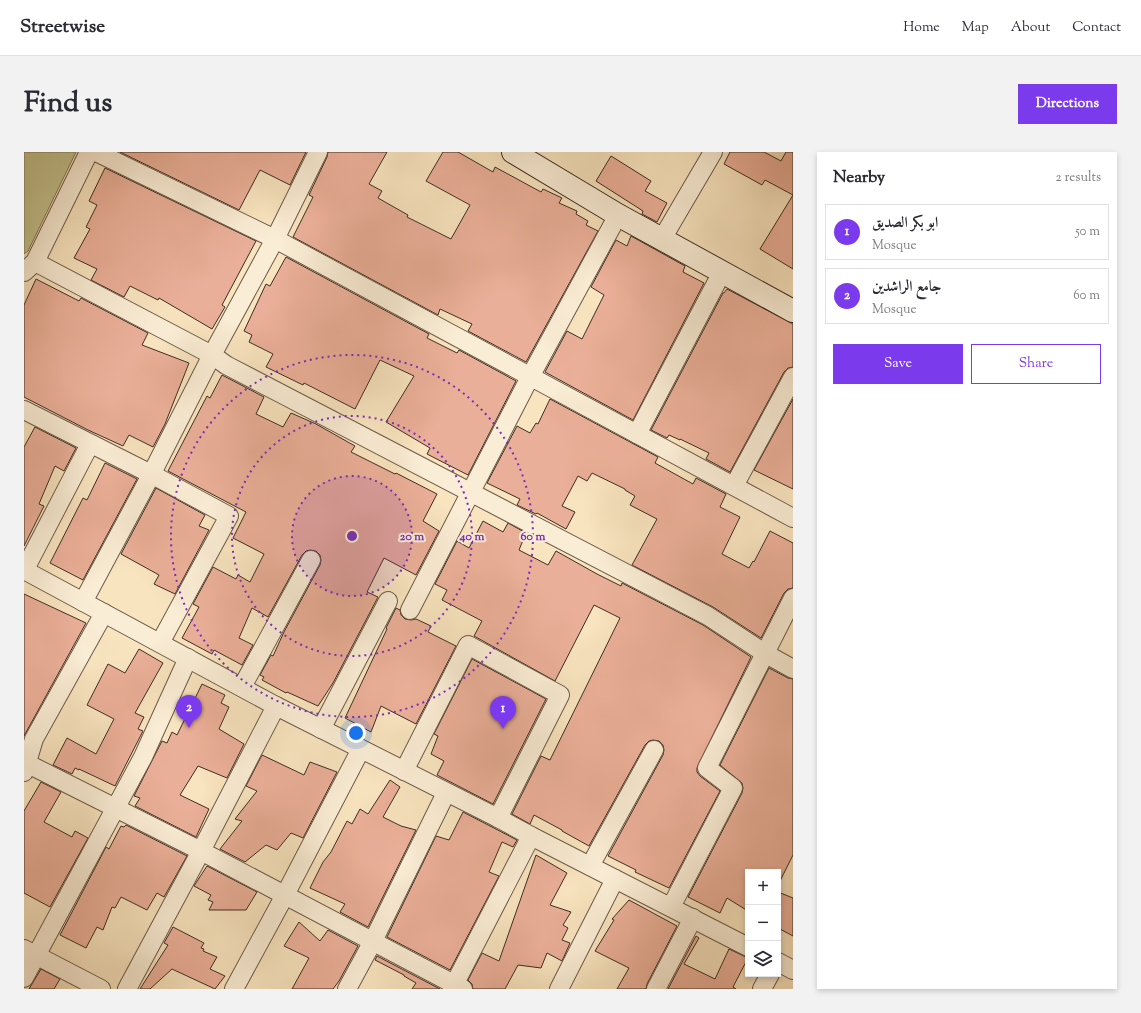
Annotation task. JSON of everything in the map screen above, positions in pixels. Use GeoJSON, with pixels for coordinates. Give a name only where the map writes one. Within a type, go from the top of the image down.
{"type":"FeatureCollection","features":[{"type":"Feature","properties":{"kind":"main road"},"geometry":{"type":"LineString","coordinates":[[513,152],[618,215],[793,311]]}},
{"type":"Feature","properties":{"kind":"street"},"geometry":{"type":"LineString","coordinates":[[89,152],[30,267],[212,355],[226,365],[471,491],[708,616],[766,654],[793,669]]}},
{"type":"Feature","properties":{"kind":"street"},"geometry":{"type":"LineString","coordinates":[[96,152],[275,239],[793,518]]}},
{"type":"Feature","properties":{"kind":"street"},"geometry":{"type":"LineString","coordinates":[[83,602],[212,355],[275,239],[318,152]]}},
{"type":"Feature","properties":{"kind":"street"},"geometry":{"type":"LineString","coordinates":[[662,239],[713,152]]}},
{"type":"Feature","properties":{"kind":"street"},"geometry":{"type":"LineString","coordinates":[[410,610],[530,377],[618,215]]}},
{"type":"Feature","properties":{"kind":"street"},"geometry":{"type":"LineString","coordinates":[[637,434],[722,272]]}},
{"type":"Feature","properties":{"kind":"street"},"geometry":{"type":"LineString","coordinates":[[734,486],[793,377]]}},
{"type":"Feature","properties":{"kind":"street"},"geometry":{"type":"LineString","coordinates":[[24,410],[151,474],[229,516],[160,643]]}},
{"type":"Feature","properties":{"kind":"street"},"geometry":{"type":"LineString","coordinates":[[90,444],[24,571],[276,706],[745,945]]}},
{"type":"Feature","properties":{"kind":"street"},"geometry":{"type":"LineString","coordinates":[[242,687],[311,560]]}},
{"type":"Feature","properties":{"kind":"street"},"geometry":{"type":"LineString","coordinates":[[671,907],[733,788],[707,768],[793,598]]}},
{"type":"Feature","properties":{"kind":"street"},"geometry":{"type":"LineString","coordinates":[[321,729],[388,601]]}},
{"type":"Feature","properties":{"kind":"street"},"geometry":{"type":"LineString","coordinates":[[104,613],[34,739],[25,766],[116,808],[201,851],[373,941],[456,988],[531,836]]}},
{"type":"Feature","properties":{"kind":"street"},"geometry":{"type":"LineString","coordinates":[[404,771],[468,645],[560,695],[498,818]]}},
{"type":"Feature","properties":{"kind":"street"},"geometry":{"type":"LineString","coordinates":[[24,978],[30,953],[116,808],[143,757],[188,658]]}},
{"type":"Feature","properties":{"kind":"street"},"geometry":{"type":"LineString","coordinates":[[127,989],[276,706]]}},
{"type":"Feature","properties":{"kind":"street"},"geometry":{"type":"LineString","coordinates":[[234,989],[361,749]]}},
{"type":"Feature","properties":{"kind":"street"},"geometry":{"type":"LineString","coordinates":[[590,866],[654,750]]}},
{"type":"Feature","properties":{"kind":"street"},"geometry":{"type":"LineString","coordinates":[[347,989],[373,941],[446,793]]}},
{"type":"Feature","properties":{"kind":"street"},"geometry":{"type":"LineString","coordinates":[[558,989],[615,879]]}},
{"type":"Feature","properties":{"kind":"street"},"geometry":{"type":"LineString","coordinates":[[656,989],[693,918]]}},
{"type":"Feature","properties":{"kind":"street"},"geometry":{"type":"LineString","coordinates":[[30,953],[101,989]]}},
{"type":"Feature","properties":{"kind":"street"},"geometry":{"type":"LineString","coordinates":[[781,964],[793,970]]}},
{"type":"Feature","properties":{"kind":"street"},"geometry":{"type":"LineString","coordinates":[[762,989],[768,977]]}},
{"type":"Feature","properties":{"kind":"shaded area"},"geometry":{"type":"Polygon","coordinates":[[[24,152],[76,152],[28,251],[24,254],[24,152]]]}},
{"type":"Feature","properties":{"kind":"building"},"geometry":{"type":"Polygon","coordinates":[[[120,152],[306,152],[290,185],[260,170],[239,210],[120,152]]]}},
{"type":"Feature","properties":{"kind":"building"},"geometry":{"type":"Polygon","coordinates":[[[328,152],[387,152],[369,184],[382,191],[378,198],[408,215],[407,217],[451,239],[470,205],[426,181],[443,152],[458,152],[493,172],[495,167],[541,192],[543,189],[562,198],[559,203],[577,211],[576,214],[588,221],[586,225],[598,231],[526,362],[468,331],[472,324],[440,309],[438,315],[293,237],[313,197],[309,195],[328,152]]]}},
{"type":"Feature","properties":{"kind":"building"},"geometry":{"type":"Polygon","coordinates":[[[730,152],[764,152],[781,161],[786,152],[793,152],[793,195],[765,180],[762,185],[724,164],[730,152]]]}},
{"type":"Feature","properties":{"kind":"building"},"geometry":{"type":"Polygon","coordinates":[[[611,156],[651,181],[645,191],[667,203],[657,222],[642,214],[643,211],[596,181],[611,156]]]}},
{"type":"Feature","properties":{"kind":"building"},"geometry":{"type":"Polygon","coordinates":[[[105,168],[256,241],[222,305],[225,307],[212,329],[159,298],[158,300],[130,286],[124,297],[91,280],[97,269],[74,258],[90,229],[86,227],[97,205],[89,201],[105,168]]]}},
{"type":"Feature","properties":{"kind":"building"},"geometry":{"type":"Polygon","coordinates":[[[793,195],[793,269],[760,249],[793,195]]]}},
{"type":"Feature","properties":{"kind":"building"},"geometry":{"type":"Polygon","coordinates":[[[631,236],[685,266],[683,272],[704,283],[633,420],[545,372],[567,331],[582,339],[604,295],[591,287],[616,240],[627,246],[631,236]]]}},
{"type":"Feature","properties":{"kind":"building"},"geometry":{"type":"Polygon","coordinates":[[[286,257],[429,334],[427,338],[457,353],[459,350],[516,381],[468,475],[427,454],[430,448],[386,422],[414,376],[380,360],[355,409],[304,383],[303,385],[266,367],[273,354],[249,342],[252,335],[244,331],[266,284],[270,286],[286,257]]]}},
{"type":"Feature","properties":{"kind":"building"},"geometry":{"type":"Polygon","coordinates":[[[36,279],[79,301],[81,298],[148,333],[142,345],[189,363],[165,424],[153,447],[129,435],[123,446],[24,397],[24,305],[36,279]]]}},
{"type":"Feature","properties":{"kind":"building"},"geometry":{"type":"Polygon","coordinates":[[[727,289],[793,324],[793,367],[788,368],[784,372],[730,472],[706,459],[709,453],[680,439],[669,435],[667,438],[651,430],[723,293],[727,289]]]}},
{"type":"Feature","properties":{"kind":"building"},"geometry":{"type":"Polygon","coordinates":[[[222,375],[264,397],[256,414],[283,427],[291,413],[316,424],[355,446],[351,452],[437,494],[423,521],[439,531],[416,575],[384,558],[367,592],[378,597],[333,683],[318,706],[287,692],[286,693],[262,680],[264,677],[260,675],[271,655],[273,656],[284,632],[320,565],[320,555],[316,551],[306,551],[302,555],[268,617],[252,608],[239,638],[253,645],[242,665],[214,650],[212,654],[182,638],[199,607],[193,604],[213,567],[236,579],[238,575],[250,582],[264,554],[233,538],[246,512],[168,471],[207,396],[210,398],[222,375]]]}},
{"type":"Feature","properties":{"kind":"building"},"geometry":{"type":"Polygon","coordinates":[[[550,399],[658,457],[655,463],[693,484],[696,478],[726,494],[720,507],[740,517],[722,554],[749,568],[753,561],[754,562],[770,531],[793,543],[793,588],[788,589],[784,593],[761,638],[713,607],[632,565],[657,519],[630,505],[635,496],[625,489],[592,473],[587,481],[578,476],[562,506],[575,512],[566,529],[537,513],[536,514],[517,505],[520,499],[487,483],[517,426],[530,433],[536,423],[538,424],[550,399]]]}},
{"type":"Feature","properties":{"kind":"building"},"geometry":{"type":"Polygon","coordinates":[[[793,399],[793,489],[754,470],[793,399]]]}},
{"type":"Feature","properties":{"kind":"building"},"geometry":{"type":"Polygon","coordinates":[[[35,427],[76,448],[64,471],[55,466],[39,504],[44,506],[24,546],[24,447],[35,427]]]}},
{"type":"Feature","properties":{"kind":"building"},"geometry":{"type":"Polygon","coordinates":[[[105,463],[137,479],[83,580],[50,563],[83,498],[87,500],[105,463]]]}},
{"type":"Feature","properties":{"kind":"building"},"geometry":{"type":"Polygon","coordinates":[[[156,488],[205,515],[199,526],[209,530],[175,594],[154,584],[159,575],[121,554],[156,488]]]}},
{"type":"Feature","properties":{"kind":"building"},"geometry":{"type":"Polygon","coordinates":[[[483,521],[503,532],[508,523],[526,533],[519,550],[548,565],[556,551],[597,574],[621,586],[622,583],[703,625],[751,657],[697,768],[697,772],[700,776],[720,791],[669,888],[635,872],[636,870],[608,856],[663,755],[663,745],[659,741],[649,741],[645,745],[589,846],[534,815],[530,824],[512,814],[541,756],[550,760],[620,618],[594,605],[555,681],[474,636],[482,621],[442,600],[447,590],[435,584],[457,541],[469,548],[483,521]]]}},
{"type":"Feature","properties":{"kind":"building"},"geometry":{"type":"Polygon","coordinates":[[[24,594],[86,623],[24,736],[24,594]]]}},
{"type":"Feature","properties":{"kind":"building"},"geometry":{"type":"Polygon","coordinates":[[[396,608],[400,610],[401,615],[405,619],[416,619],[431,626],[428,632],[456,646],[416,724],[381,706],[371,732],[345,718],[396,608]]]}},
{"type":"Feature","properties":{"kind":"building"},"geometry":{"type":"Polygon","coordinates":[[[139,649],[163,663],[135,713],[144,717],[138,729],[143,731],[115,786],[79,769],[75,768],[72,774],[53,765],[67,738],[96,754],[114,719],[87,705],[108,664],[125,673],[139,649]]]}},
{"type":"Feature","properties":{"kind":"building"},"geometry":{"type":"Polygon","coordinates":[[[472,659],[546,699],[493,804],[437,775],[444,761],[431,754],[438,736],[434,734],[472,659]]]}},
{"type":"Feature","properties":{"kind":"building"},"geometry":{"type":"Polygon","coordinates":[[[769,668],[793,679],[793,855],[781,879],[781,869],[745,869],[745,909],[727,898],[720,913],[688,897],[742,793],[742,783],[720,765],[769,668]]]}},
{"type":"Feature","properties":{"kind":"building"},"geometry":{"type":"Polygon","coordinates":[[[202,684],[225,695],[221,703],[229,707],[219,729],[244,744],[227,778],[198,766],[180,795],[209,809],[196,837],[135,806],[140,798],[134,796],[162,741],[167,743],[172,732],[177,735],[202,684]]]}},
{"type":"Feature","properties":{"kind":"building"},"geometry":{"type":"Polygon","coordinates":[[[262,755],[304,775],[310,762],[337,772],[303,838],[291,833],[277,850],[266,845],[245,862],[220,849],[242,821],[235,819],[257,791],[246,786],[262,755]]]}},
{"type":"Feature","properties":{"kind":"building"},"geometry":{"type":"Polygon","coordinates":[[[390,780],[400,787],[383,817],[401,826],[416,830],[368,927],[340,912],[345,904],[310,888],[347,821],[352,824],[360,809],[368,814],[390,780]]]}},
{"type":"Feature","properties":{"kind":"building"},"geometry":{"type":"Polygon","coordinates":[[[41,782],[61,792],[44,822],[72,837],[75,831],[88,838],[50,907],[24,893],[24,811],[41,782]]]}},
{"type":"Feature","properties":{"kind":"building"},"geometry":{"type":"Polygon","coordinates":[[[463,812],[517,840],[513,847],[502,842],[489,872],[499,876],[450,970],[387,937],[436,836],[449,840],[463,812]]]}},
{"type":"Feature","properties":{"kind":"building"},"geometry":{"type":"Polygon","coordinates":[[[126,825],[187,856],[164,897],[157,893],[147,910],[121,897],[115,908],[112,907],[103,930],[97,927],[86,948],[60,935],[106,847],[109,849],[121,826],[124,827],[126,825]]]}},
{"type":"Feature","properties":{"kind":"building"},"geometry":{"type":"Polygon","coordinates":[[[536,855],[567,873],[550,905],[571,912],[563,925],[568,928],[562,940],[570,943],[562,961],[547,953],[541,968],[518,965],[505,989],[473,989],[472,984],[468,980],[482,953],[499,961],[536,855]]]}},
{"type":"Feature","properties":{"kind":"building"},"geometry":{"type":"Polygon","coordinates":[[[207,866],[257,892],[246,910],[209,910],[213,902],[208,900],[211,895],[194,886],[207,866]]]}},
{"type":"Feature","properties":{"kind":"building"},"geometry":{"type":"Polygon","coordinates":[[[781,893],[793,898],[793,936],[781,930],[781,893]]]}},
{"type":"Feature","properties":{"kind":"building"},"geometry":{"type":"Polygon","coordinates":[[[629,900],[677,926],[647,984],[646,989],[617,989],[629,968],[595,951],[614,920],[612,919],[629,900]]]}},
{"type":"Feature","properties":{"kind":"building"},"geometry":{"type":"Polygon","coordinates":[[[299,922],[320,941],[328,930],[358,946],[333,989],[292,989],[309,958],[284,946],[299,922]]]}},
{"type":"Feature","properties":{"kind":"building"},"geometry":{"type":"Polygon","coordinates":[[[173,927],[204,943],[201,948],[204,949],[203,951],[217,957],[210,969],[225,976],[215,989],[172,969],[150,989],[140,989],[168,945],[164,943],[173,927]]]}},
{"type":"Feature","properties":{"kind":"building"},"geometry":{"type":"Polygon","coordinates":[[[696,936],[699,938],[684,964],[715,979],[729,949],[745,957],[745,964],[733,987],[736,989],[668,989],[696,936]]]}},
{"type":"Feature","properties":{"kind":"building"},"geometry":{"type":"Polygon","coordinates":[[[377,956],[440,989],[412,989],[416,983],[375,960],[377,956]]]}},
{"type":"Feature","properties":{"kind":"building"},"geometry":{"type":"Polygon","coordinates":[[[41,969],[60,979],[54,989],[29,989],[41,969]]]}},
{"type":"Feature","properties":{"kind":"place","name":"جامع الراشدين"},"geometry":{"type":"Point","coordinates":[189,728]}},
{"type":"Feature","properties":{"kind":"place","name":"ابو بكر الصديق"},"geometry":{"type":"Point","coordinates":[503,729]}}]}
